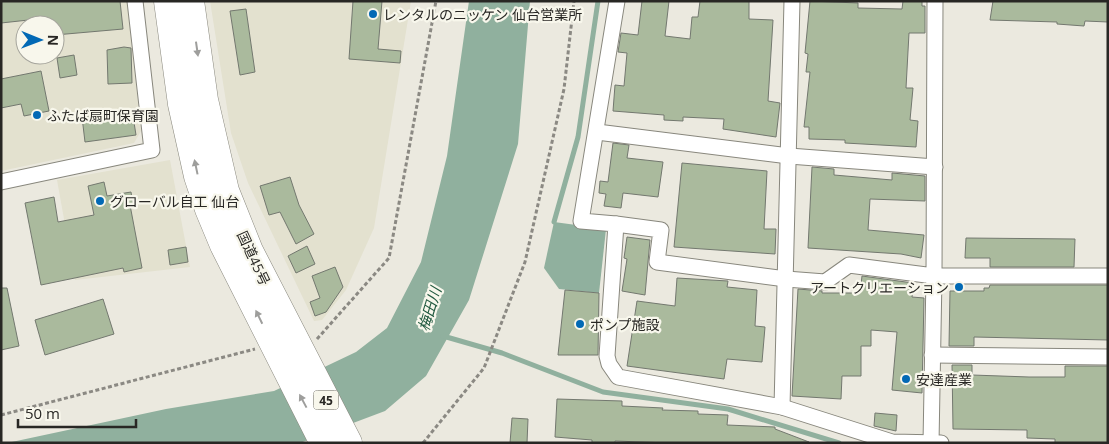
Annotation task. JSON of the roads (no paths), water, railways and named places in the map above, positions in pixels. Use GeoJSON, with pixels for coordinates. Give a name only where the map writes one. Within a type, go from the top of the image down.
{"type":"FeatureCollection","features":[{"type":"Feature","properties":{"kind":"highway","name":"国道45号"},"geometry":{"type":"LineString","coordinates":[[168,1],[182,104],[198,176],[224,245],[348,443]]}},
{"type":"Feature","properties":{"kind":"highway","name":"国道45号"},"geometry":{"type":"LineString","coordinates":[[190,1],[204,100],[225,191],[290,352],[324,443]]}},
{"type":"Feature","properties":{"kind":"street"},"geometry":{"type":"LineString","coordinates":[[1,182],[152,150],[135,1]]}},
{"type":"Feature","properties":{"kind":"street"},"geometry":{"type":"LineString","coordinates":[[616,1],[597,132],[581,221],[661,230],[657,262],[786,279],[825,282],[849,265],[934,276],[1108,276]]}},
{"type":"Feature","properties":{"kind":"street"},"geometry":{"type":"LineString","coordinates":[[782,407],[792,1]]}},
{"type":"Feature","properties":{"kind":"street"},"geometry":{"type":"LineString","coordinates":[[931,443],[935,167],[935,1]]}},
{"type":"Feature","properties":{"kind":"street"},"geometry":{"type":"LineString","coordinates":[[597,132],[789,156],[935,167]]}},
{"type":"Feature","properties":{"kind":"street"},"geometry":{"type":"LineString","coordinates":[[616,224],[607,356],[609,364],[618,377],[782,407],[892,442],[941,443]]}},
{"type":"Feature","properties":{"kind":"street"},"geometry":{"type":"LineString","coordinates":[[932,355],[1108,358]]}},
{"type":"Feature","properties":{"kind":"water","name":"梅田川"},"geometry":{"type":"Polygon","coordinates":[[[469,1],[530,1],[518,144],[469,300],[426,376],[385,411],[300,443],[7,443],[166,409],[274,391],[356,352],[387,328],[421,262],[447,156],[469,1]]]}},
{"type":"Feature","properties":{"kind":"water"},"geometry":{"type":"Polygon","coordinates":[[[554,222],[606,229],[599,293],[559,289],[544,268],[554,222]]]}},
{"type":"Feature","properties":{"kind":"waterway"},"geometry":{"type":"LineString","coordinates":[[554,222],[578,137],[598,1]]}},
{"type":"Feature","properties":{"kind":"waterway"},"geometry":{"type":"LineString","coordinates":[[443,336],[502,353],[603,392],[728,409],[839,443]]}},
{"type":"Feature","properties":{"kind":"place","name":"レンタルのニッケン 仙台営業所"},"geometry":{"type":"Point","coordinates":[373,14]}},
{"type":"Feature","properties":{"kind":"place","name":"ふたば扇町保育園"},"geometry":{"type":"Point","coordinates":[37,115]}},
{"type":"Feature","properties":{"kind":"place","name":"グローバル自工 仙台"},"geometry":{"type":"Point","coordinates":[100,201]}},
{"type":"Feature","properties":{"kind":"place","name":"アートクリエーション"},"geometry":{"type":"Point","coordinates":[959,287]}},
{"type":"Feature","properties":{"kind":"place","name":"ポンプ施設"},"geometry":{"type":"Point","coordinates":[580,324]}},
{"type":"Feature","properties":{"kind":"place","name":"安達産業"},"geometry":{"type":"Point","coordinates":[906,379]}}]}
